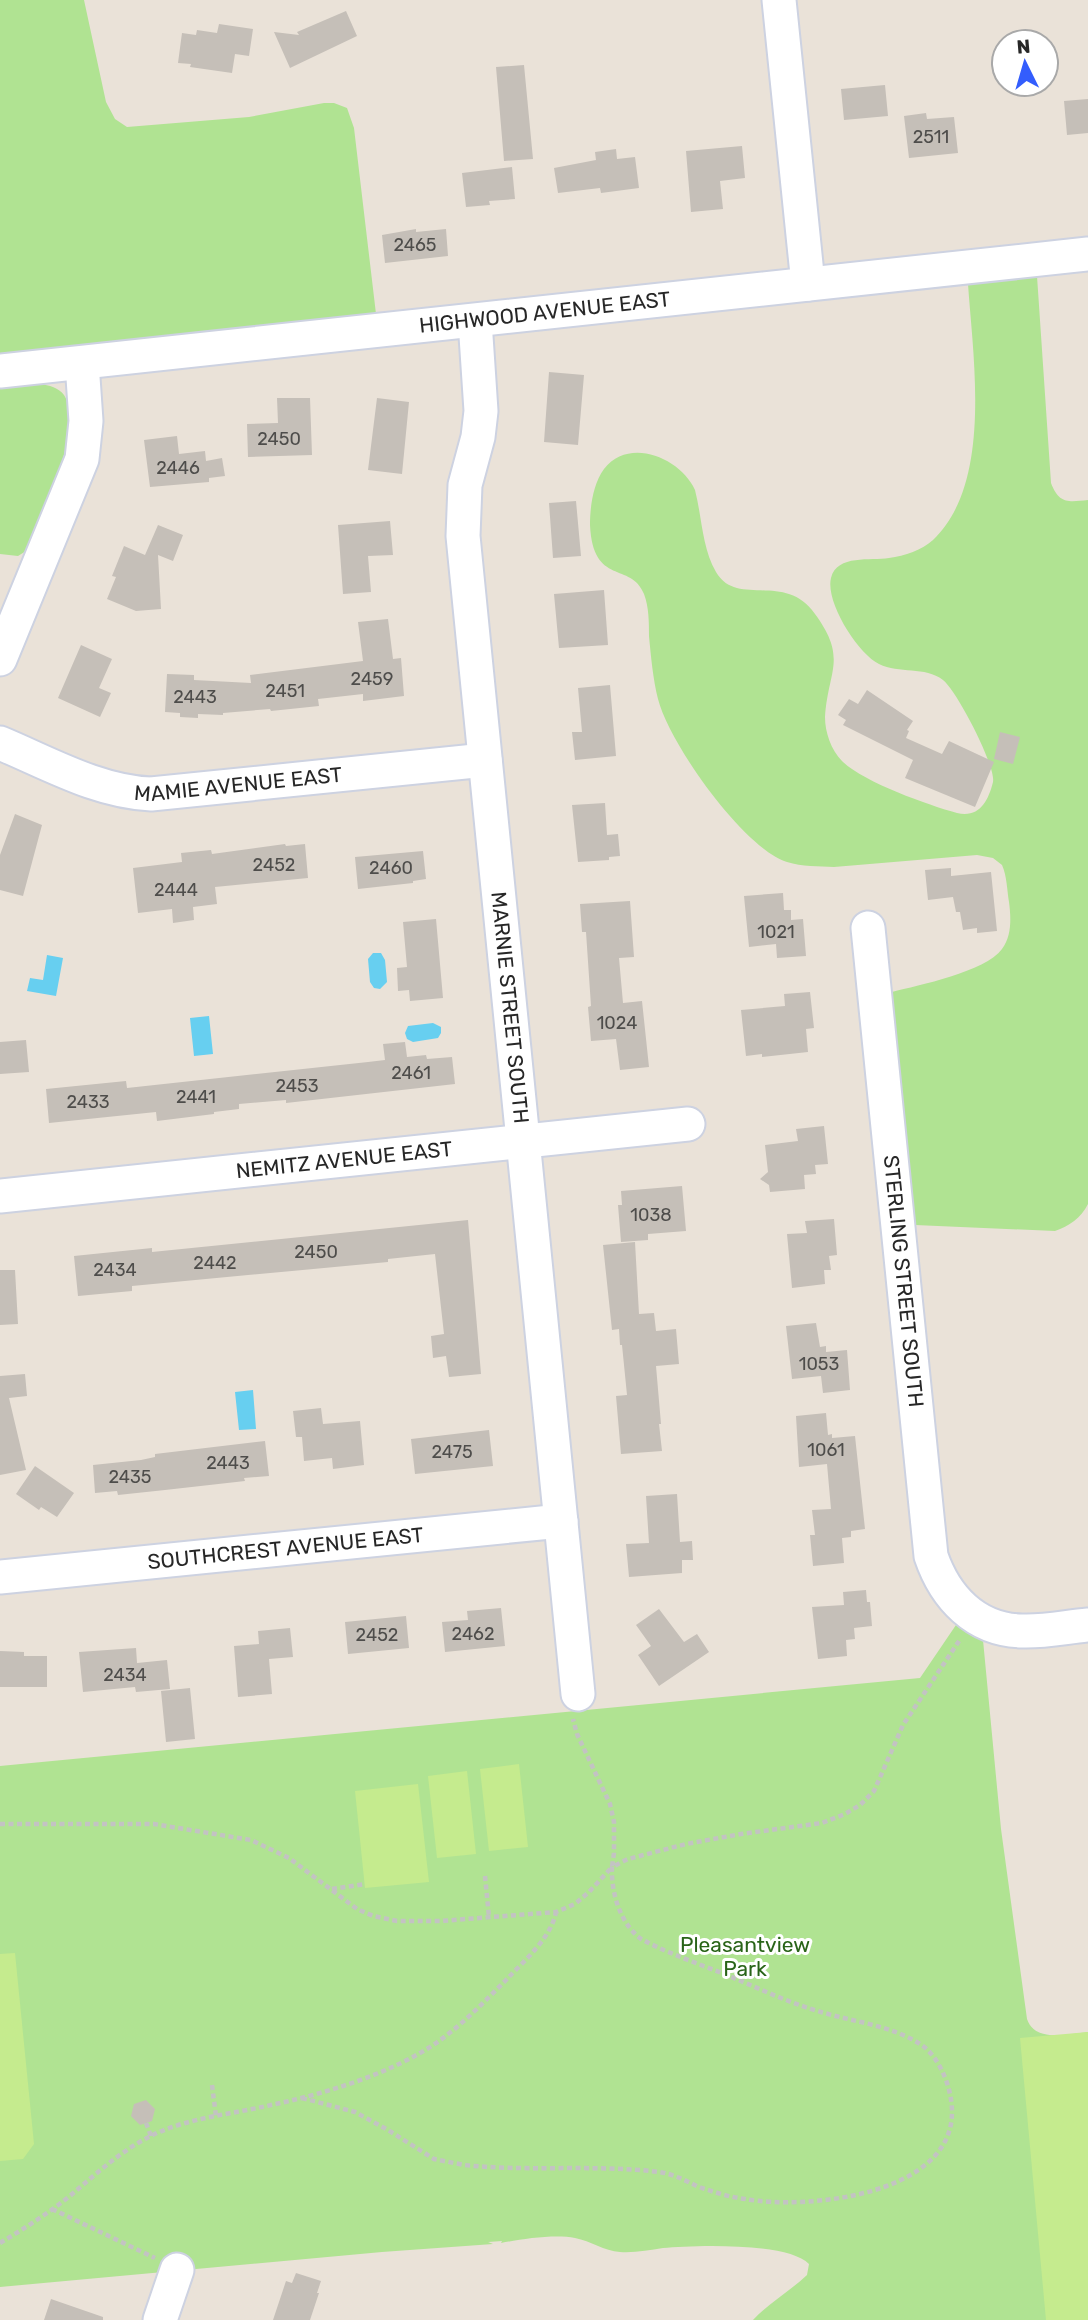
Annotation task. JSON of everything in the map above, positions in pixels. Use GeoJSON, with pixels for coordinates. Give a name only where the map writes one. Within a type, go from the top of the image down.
{"type":"FeatureCollection","features":[{"type":"Feature","properties":{"kind":"street"},"geometry":{"type":"LineString","coordinates":[[779,0],[808,284]]}},
{"type":"Feature","properties":{"kind":"street","name":"HIGHWOOD AVENUE EAST"},"geometry":{"type":"LineString","coordinates":[[0,371],[1088,254]]}},
{"type":"Feature","properties":{"kind":"street","name":"MARNIE STREET SOUTH"},"geometry":{"type":"LineString","coordinates":[[475,321],[481,411],[478,437],[465,485],[463,536],[578,1694]]}},
{"type":"Feature","properties":{"kind":"street"},"geometry":{"type":"LineString","coordinates":[[0,659],[82,459],[86,421],[82,363]]}},
{"type":"Feature","properties":{"kind":"street","name":"MAMIE AVENUE EAST"},"geometry":{"type":"LineString","coordinates":[[0,743],[105,786],[129,793],[151,794],[485,760]]}},
{"type":"Feature","properties":{"kind":"street","name":"STERLING STREET SOUTH"},"geometry":{"type":"LineString","coordinates":[[868,928],[929,1547],[934,1566],[948,1593],[975,1617]]}},
{"type":"Feature","properties":{"kind":"street","name":"NEMITZ AVENUE EAST"},"geometry":{"type":"LineString","coordinates":[[0,1196],[688,1124]]}},
{"type":"Feature","properties":{"kind":"street","name":"SOUTHCREST AVENUE EAST"},"geometry":{"type":"LineString","coordinates":[[5,1577],[561,1521]]}},
{"type":"Feature","properties":{"kind":"street"},"geometry":{"type":"LineString","coordinates":[[975,1617],[1000,1628],[1022,1631],[1088,1625]]}},
{"type":"Feature","properties":{"kind":"street"},"geometry":{"type":"LineString","coordinates":[[160,2320],[177,2270]]}},
{"type":"Feature","properties":{"kind":"path"},"geometry":{"type":"LineString","coordinates":[[0,1824],[144,1824],[242,1838],[281,1853],[357,1909],[373,1916],[397,1921],[420,1922],[555,1912],[568,1908],[583,1898],[612,1867],[628,1859],[698,1842],[822,1823],[860,1805],[874,1791],[903,1725],[975,1617]]}},
{"type":"Feature","properties":{"kind":"path"},"geometry":{"type":"LineString","coordinates":[[302,2098],[340,2107],[363,2116],[423,2154],[446,2163],[476,2167],[658,2172],[724,2195],[748,2200],[805,2201],[856,2194],[904,2180],[936,2154],[947,2136],[952,2115],[940,2068],[928,2051],[900,2034],[793,2003],[642,1939],[627,1925],[613,1888],[613,1814],[575,1728],[573,1715],[578,1694]]}},
{"type":"Feature","properties":{"kind":"path"},"geometry":{"type":"LineString","coordinates":[[485,1876],[489,1917]]}},
{"type":"Feature","properties":{"kind":"path"},"geometry":{"type":"LineString","coordinates":[[332,1889],[365,1884]]}},
{"type":"Feature","properties":{"kind":"path"},"geometry":{"type":"LineString","coordinates":[[0,2242],[52,2209],[126,2150],[151,2136],[182,2124],[302,2098],[374,2073],[412,2057],[438,2042],[476,2010],[524,1961],[551,1926],[555,1912]]}},
{"type":"Feature","properties":{"kind":"path"},"geometry":{"type":"LineString","coordinates":[[212,2085],[216,2116]]}},
{"type":"Feature","properties":{"kind":"path"},"geometry":{"type":"LineString","coordinates":[[146,2123],[151,2136]]}},
{"type":"Feature","properties":{"kind":"path"},"geometry":{"type":"LineString","coordinates":[[52,2209],[125,2242],[177,2270]]}},
{"type":"Feature","properties":{"kind":"green space"},"geometry":{"type":"Polygon","coordinates":[[[0,0],[84,0],[106,102],[115,119],[127,127],[249,117],[324,103],[334,103],[347,108],[354,128],[376,314],[0,355],[0,0]]]}},
{"type":"Feature","properties":{"kind":"green space"},"geometry":{"type":"Polygon","coordinates":[[[1037,276],[1051,483],[1057,495],[1065,500],[1088,500],[1088,1204],[1074,1221],[1055,1231],[915,1225],[892,992],[967,971],[994,957],[1002,949],[1008,938],[1010,908],[1002,865],[993,858],[977,855],[834,867],[805,866],[787,862],[769,853],[750,837],[710,792],[665,718],[655,684],[644,594],[631,578],[605,565],[598,557],[590,525],[592,503],[597,482],[604,469],[615,459],[627,454],[654,456],[679,469],[695,490],[711,563],[725,582],[736,588],[790,594],[803,601],[825,629],[831,642],[834,665],[825,723],[829,740],[838,757],[865,777],[913,799],[957,813],[977,811],[988,796],[993,782],[992,773],[982,746],[957,698],[943,680],[936,676],[887,667],[862,650],[838,613],[830,588],[831,578],[834,570],[847,562],[895,557],[918,550],[933,540],[952,516],[964,486],[972,453],[975,418],[968,284],[1037,276]]]}},
{"type":"Feature","properties":{"kind":"green space"},"geometry":{"type":"Polygon","coordinates":[[[40,384],[54,387],[64,395],[69,410],[65,450],[50,495],[26,551],[18,556],[0,554],[0,388],[40,384]]]}},
{"type":"Feature","properties":{"kind":"green space","name":"Pleasantview Park"},"geometry":{"type":"Polygon","coordinates":[[[956,1625],[983,1640],[1001,1829],[1027,2019],[1031,2027],[1045,2034],[1088,2032],[1088,2320],[753,2320],[807,2275],[809,2264],[798,2257],[762,2248],[696,2246],[620,2252],[567,2237],[0,2287],[0,1766],[920,1678],[956,1625]]]}},
{"type":"Feature","properties":{"kind":"green space"},"geometry":{"type":"Polygon","coordinates":[[[519,1764],[528,1847],[489,1851],[480,1769],[519,1764]]]}},
{"type":"Feature","properties":{"kind":"green space"},"geometry":{"type":"Polygon","coordinates":[[[467,1771],[476,1854],[437,1858],[428,1776],[467,1771]]]}},
{"type":"Feature","properties":{"kind":"green space"},"geometry":{"type":"Polygon","coordinates":[[[418,1784],[429,1882],[365,1888],[355,1791],[418,1784]]]}},
{"type":"Feature","properties":{"kind":"green space"},"geometry":{"type":"Polygon","coordinates":[[[15,1953],[34,2144],[23,2159],[0,2161],[0,1954],[15,1953]]]}},
{"type":"Feature","properties":{"kind":"green space"},"geometry":{"type":"Polygon","coordinates":[[[1088,2032],[1088,2320],[1046,2320],[1020,2038],[1088,2032]]]}},
{"type":"Feature","properties":{"kind":"water"},"geometry":{"type":"Polygon","coordinates":[[[373,953],[381,953],[385,960],[387,982],[380,989],[374,988],[370,982],[368,959],[373,953]]]}},
{"type":"Feature","properties":{"kind":"water"},"geometry":{"type":"Polygon","coordinates":[[[47,955],[63,958],[56,996],[27,991],[30,978],[43,980],[47,955]]]}},
{"type":"Feature","properties":{"kind":"water"},"geometry":{"type":"Polygon","coordinates":[[[209,1016],[213,1054],[194,1056],[190,1018],[209,1016]]]}},
{"type":"Feature","properties":{"kind":"water"},"geometry":{"type":"Polygon","coordinates":[[[433,1023],[441,1027],[438,1038],[413,1042],[407,1039],[405,1033],[408,1026],[433,1023]]]}},
{"type":"Feature","properties":{"kind":"water"},"geometry":{"type":"Polygon","coordinates":[[[253,1390],[256,1429],[239,1430],[235,1392],[253,1390]]]}},
{"type":"Feature","properties":{"kind":"building"},"geometry":{"type":"Polygon","coordinates":[[[346,11],[357,36],[290,68],[274,32],[299,35],[297,32],[346,11]]]}},
{"type":"Feature","properties":{"kind":"building"},"geometry":{"type":"Polygon","coordinates":[[[219,24],[253,29],[249,56],[235,54],[232,73],[178,63],[182,33],[196,35],[197,30],[217,33],[219,24]]]}},
{"type":"Feature","properties":{"kind":"building"},"geometry":{"type":"Polygon","coordinates":[[[524,65],[533,159],[504,161],[496,67],[524,65]]]}},
{"type":"Feature","properties":{"kind":"building"},"geometry":{"type":"Polygon","coordinates":[[[885,85],[888,116],[844,120],[841,89],[885,85]]]}},
{"type":"Feature","properties":{"kind":"building"},"geometry":{"type":"Polygon","coordinates":[[[1088,99],[1088,133],[1067,135],[1064,101],[1088,99]]]}},
{"type":"Feature","properties":{"kind":"building"},"geometry":{"type":"Polygon","coordinates":[[[926,113],[927,119],[954,117],[958,153],[909,158],[904,116],[926,113]]]}},
{"type":"Feature","properties":{"kind":"building"},"geometry":{"type":"Polygon","coordinates":[[[742,146],[745,178],[720,181],[723,209],[691,212],[686,151],[742,146]]]}},
{"type":"Feature","properties":{"kind":"building"},"geometry":{"type":"Polygon","coordinates":[[[616,149],[617,159],[635,157],[639,188],[601,193],[600,188],[558,193],[554,168],[596,160],[595,152],[616,149]]]}},
{"type":"Feature","properties":{"kind":"building"},"geometry":{"type":"Polygon","coordinates":[[[512,167],[515,199],[489,201],[490,205],[466,207],[462,173],[512,167]]]}},
{"type":"Feature","properties":{"kind":"building"},"geometry":{"type":"Polygon","coordinates":[[[416,229],[416,232],[446,229],[448,256],[385,263],[382,235],[416,229]]]}},
{"type":"Feature","properties":{"kind":"building"},"geometry":{"type":"Polygon","coordinates":[[[549,372],[584,375],[578,445],[544,442],[549,372]]]}},
{"type":"Feature","properties":{"kind":"building"},"geometry":{"type":"Polygon","coordinates":[[[277,398],[310,398],[312,455],[248,457],[247,424],[278,423],[277,398]]]}},
{"type":"Feature","properties":{"kind":"building"},"geometry":{"type":"Polygon","coordinates":[[[377,398],[409,402],[402,474],[368,470],[377,398]]]}},
{"type":"Feature","properties":{"kind":"building"},"geometry":{"type":"Polygon","coordinates":[[[177,436],[179,454],[205,451],[206,461],[222,458],[225,476],[209,478],[209,482],[150,487],[144,440],[177,436]]]}},
{"type":"Feature","properties":{"kind":"building"},"geometry":{"type":"Polygon","coordinates":[[[576,501],[581,556],[553,558],[549,503],[576,501]]]}},
{"type":"Feature","properties":{"kind":"building"},"geometry":{"type":"Polygon","coordinates":[[[390,521],[393,555],[368,556],[371,592],[343,594],[338,525],[390,521]]]}},
{"type":"Feature","properties":{"kind":"building"},"geometry":{"type":"Polygon","coordinates":[[[158,525],[183,535],[173,561],[158,555],[161,609],[136,611],[107,599],[116,577],[112,576],[124,546],[145,555],[158,525]]]}},
{"type":"Feature","properties":{"kind":"building"},"geometry":{"type":"Polygon","coordinates":[[[604,590],[608,645],[559,648],[554,594],[604,590]]]}},
{"type":"Feature","properties":{"kind":"building"},"geometry":{"type":"Polygon","coordinates":[[[388,619],[393,659],[401,658],[404,696],[363,701],[363,694],[318,699],[319,706],[223,715],[198,714],[198,718],[180,717],[180,713],[165,712],[167,674],[194,675],[194,680],[251,683],[250,675],[363,661],[358,622],[388,619]]]}},
{"type":"Feature","properties":{"kind":"building"},"geometry":{"type":"Polygon","coordinates":[[[81,645],[112,659],[99,688],[111,693],[100,717],[58,698],[81,645]]]}},
{"type":"Feature","properties":{"kind":"building"},"geometry":{"type":"Polygon","coordinates":[[[610,685],[616,756],[575,760],[572,732],[582,732],[578,688],[610,685]]]}},
{"type":"Feature","properties":{"kind":"building"},"geometry":{"type":"Polygon","coordinates":[[[867,690],[913,721],[907,730],[909,731],[906,738],[942,754],[949,741],[994,762],[975,807],[905,778],[913,760],[843,725],[846,720],[838,715],[849,699],[858,704],[867,690]]]}},
{"type":"Feature","properties":{"kind":"building"},"geometry":{"type":"Polygon","coordinates":[[[1000,732],[1020,737],[1013,764],[994,759],[1000,732]]]}},
{"type":"Feature","properties":{"kind":"building"},"geometry":{"type":"Polygon","coordinates":[[[605,803],[607,835],[618,834],[620,856],[609,857],[609,860],[578,862],[572,805],[605,803]]]}},
{"type":"Feature","properties":{"kind":"building"},"geometry":{"type":"Polygon","coordinates":[[[15,814],[42,825],[23,896],[0,890],[0,855],[15,814]]]}},
{"type":"Feature","properties":{"kind":"building"},"geometry":{"type":"Polygon","coordinates":[[[285,844],[305,844],[308,878],[215,887],[217,904],[193,907],[194,920],[173,923],[172,909],[138,913],[133,868],[182,862],[181,853],[211,850],[212,854],[285,844]]]}},
{"type":"Feature","properties":{"kind":"building"},"geometry":{"type":"Polygon","coordinates":[[[423,851],[426,879],[358,889],[355,857],[423,851]]]}},
{"type":"Feature","properties":{"kind":"building"},"geometry":{"type":"Polygon","coordinates":[[[951,868],[951,876],[991,872],[997,931],[977,933],[977,928],[963,930],[960,912],[956,912],[953,897],[928,900],[925,870],[951,868]]]}},
{"type":"Feature","properties":{"kind":"building"},"geometry":{"type":"Polygon","coordinates":[[[783,893],[784,910],[791,910],[791,920],[803,919],[806,956],[777,958],[776,944],[749,947],[744,896],[783,893]]]}},
{"type":"Feature","properties":{"kind":"building"},"geometry":{"type":"Polygon","coordinates":[[[630,901],[634,957],[619,958],[623,1003],[642,1001],[649,1067],[620,1070],[616,1039],[591,1041],[586,932],[582,932],[580,904],[630,901]]]}},
{"type":"Feature","properties":{"kind":"building"},"geometry":{"type":"Polygon","coordinates":[[[436,919],[443,998],[410,1001],[409,990],[398,991],[397,968],[407,967],[403,922],[436,919]]]}},
{"type":"Feature","properties":{"kind":"building"},"geometry":{"type":"Polygon","coordinates":[[[810,992],[814,1028],[806,1029],[808,1052],[746,1056],[741,1010],[785,1006],[784,994],[810,992]]]}},
{"type":"Feature","properties":{"kind":"building"},"geometry":{"type":"Polygon","coordinates":[[[26,1040],[29,1072],[0,1074],[0,1042],[26,1040]]]}},
{"type":"Feature","properties":{"kind":"building"},"geometry":{"type":"Polygon","coordinates":[[[405,1042],[407,1057],[452,1057],[455,1084],[286,1103],[286,1100],[239,1104],[239,1109],[157,1121],[156,1112],[49,1123],[46,1089],[126,1081],[127,1088],[385,1060],[383,1044],[405,1042]]]}},
{"type":"Feature","properties":{"kind":"building"},"geometry":{"type":"Polygon","coordinates":[[[824,1126],[828,1164],[815,1165],[816,1174],[804,1175],[805,1189],[770,1192],[769,1185],[760,1179],[768,1172],[765,1145],[798,1141],[796,1129],[824,1126]]]}},
{"type":"Feature","properties":{"kind":"building"},"geometry":{"type":"Polygon","coordinates":[[[682,1186],[686,1231],[648,1234],[648,1240],[621,1242],[618,1205],[622,1205],[621,1191],[682,1186]]]}},
{"type":"Feature","properties":{"kind":"building"},"geometry":{"type":"Polygon","coordinates":[[[834,1219],[837,1255],[829,1256],[831,1270],[824,1270],[825,1284],[792,1288],[787,1234],[807,1233],[805,1221],[834,1219]]]}},
{"type":"Feature","properties":{"kind":"building"},"geometry":{"type":"Polygon","coordinates":[[[468,1220],[481,1374],[449,1377],[446,1356],[433,1358],[431,1336],[444,1334],[435,1254],[388,1259],[388,1262],[132,1286],[132,1291],[78,1296],[74,1256],[152,1248],[152,1252],[468,1220]]]}},
{"type":"Feature","properties":{"kind":"building"},"geometry":{"type":"Polygon","coordinates":[[[635,1242],[639,1314],[654,1313],[656,1331],[676,1329],[679,1364],[656,1366],[662,1451],[621,1454],[616,1396],[627,1395],[619,1329],[612,1330],[603,1245],[635,1242]]]}},
{"type":"Feature","properties":{"kind":"building"},"geometry":{"type":"Polygon","coordinates":[[[0,1270],[15,1270],[18,1324],[0,1325],[0,1270]]]}},
{"type":"Feature","properties":{"kind":"building"},"geometry":{"type":"Polygon","coordinates":[[[816,1323],[820,1347],[826,1346],[826,1352],[847,1350],[850,1390],[823,1393],[821,1376],[792,1379],[786,1326],[816,1323]]]}},
{"type":"Feature","properties":{"kind":"building"},"geometry":{"type":"Polygon","coordinates":[[[25,1374],[27,1396],[9,1398],[26,1470],[0,1475],[0,1376],[25,1374]]]}},
{"type":"Feature","properties":{"kind":"building"},"geometry":{"type":"Polygon","coordinates":[[[321,1408],[323,1424],[360,1421],[364,1465],[333,1469],[332,1458],[304,1461],[302,1437],[296,1437],[293,1411],[321,1408]]]}},
{"type":"Feature","properties":{"kind":"building"},"geometry":{"type":"Polygon","coordinates":[[[826,1413],[828,1435],[832,1434],[832,1438],[855,1436],[865,1529],[851,1531],[851,1537],[842,1538],[844,1563],[813,1566],[810,1535],[815,1535],[812,1510],[831,1509],[827,1464],[799,1467],[796,1416],[826,1413]]]}},
{"type":"Feature","properties":{"kind":"building"},"geometry":{"type":"Polygon","coordinates":[[[489,1430],[493,1466],[415,1474],[411,1439],[489,1430]]]}},
{"type":"Feature","properties":{"kind":"building"},"geometry":{"type":"Polygon","coordinates":[[[265,1441],[269,1476],[118,1495],[117,1491],[95,1493],[93,1465],[141,1460],[155,1457],[155,1454],[265,1441]]]}},
{"type":"Feature","properties":{"kind":"building"},"geometry":{"type":"Polygon","coordinates":[[[35,1466],[74,1493],[57,1517],[41,1507],[39,1510],[16,1494],[35,1466]]]}},
{"type":"Feature","properties":{"kind":"building"},"geometry":{"type":"Polygon","coordinates":[[[677,1494],[680,1542],[692,1541],[693,1560],[682,1560],[682,1573],[629,1577],[626,1544],[649,1543],[646,1496],[677,1494]]]}},
{"type":"Feature","properties":{"kind":"building"},"geometry":{"type":"Polygon","coordinates":[[[866,1590],[872,1626],[854,1628],[855,1639],[846,1640],[847,1656],[818,1659],[812,1607],[844,1605],[843,1592],[866,1590]]]}},
{"type":"Feature","properties":{"kind":"building"},"geometry":{"type":"Polygon","coordinates":[[[501,1608],[505,1646],[445,1652],[442,1622],[468,1620],[467,1611],[501,1608]]]}},
{"type":"Feature","properties":{"kind":"building"},"geometry":{"type":"Polygon","coordinates":[[[659,1609],[684,1642],[697,1634],[709,1652],[659,1686],[638,1655],[651,1646],[636,1625],[659,1609]]]}},
{"type":"Feature","properties":{"kind":"building"},"geometry":{"type":"Polygon","coordinates":[[[406,1616],[409,1648],[348,1654],[345,1622],[406,1616]]]}},
{"type":"Feature","properties":{"kind":"building"},"geometry":{"type":"Polygon","coordinates":[[[290,1628],[293,1657],[269,1659],[272,1694],[238,1697],[234,1646],[259,1644],[258,1631],[290,1628]]]}},
{"type":"Feature","properties":{"kind":"building"},"geometry":{"type":"Polygon","coordinates":[[[136,1648],[137,1663],[167,1660],[170,1689],[136,1692],[135,1687],[83,1692],[79,1652],[136,1648]]]}},
{"type":"Feature","properties":{"kind":"building"},"geometry":{"type":"Polygon","coordinates":[[[0,1651],[24,1652],[24,1656],[47,1656],[47,1687],[0,1687],[0,1651]]]}},
{"type":"Feature","properties":{"kind":"building"},"geometry":{"type":"Polygon","coordinates":[[[190,1688],[195,1739],[166,1742],[161,1691],[190,1688]]]}},
{"type":"Feature","properties":{"kind":"building"},"geometry":{"type":"Polygon","coordinates":[[[146,2100],[155,2109],[152,2121],[140,2125],[131,2116],[134,2104],[146,2100]]]}},
{"type":"Feature","properties":{"kind":"building"},"geometry":{"type":"Polygon","coordinates":[[[296,2273],[321,2281],[310,2320],[273,2320],[286,2281],[292,2283],[296,2273]]]}},
{"type":"Feature","properties":{"kind":"building"},"geometry":{"type":"Polygon","coordinates":[[[51,2299],[103,2317],[103,2320],[44,2320],[51,2299]]]}}]}
